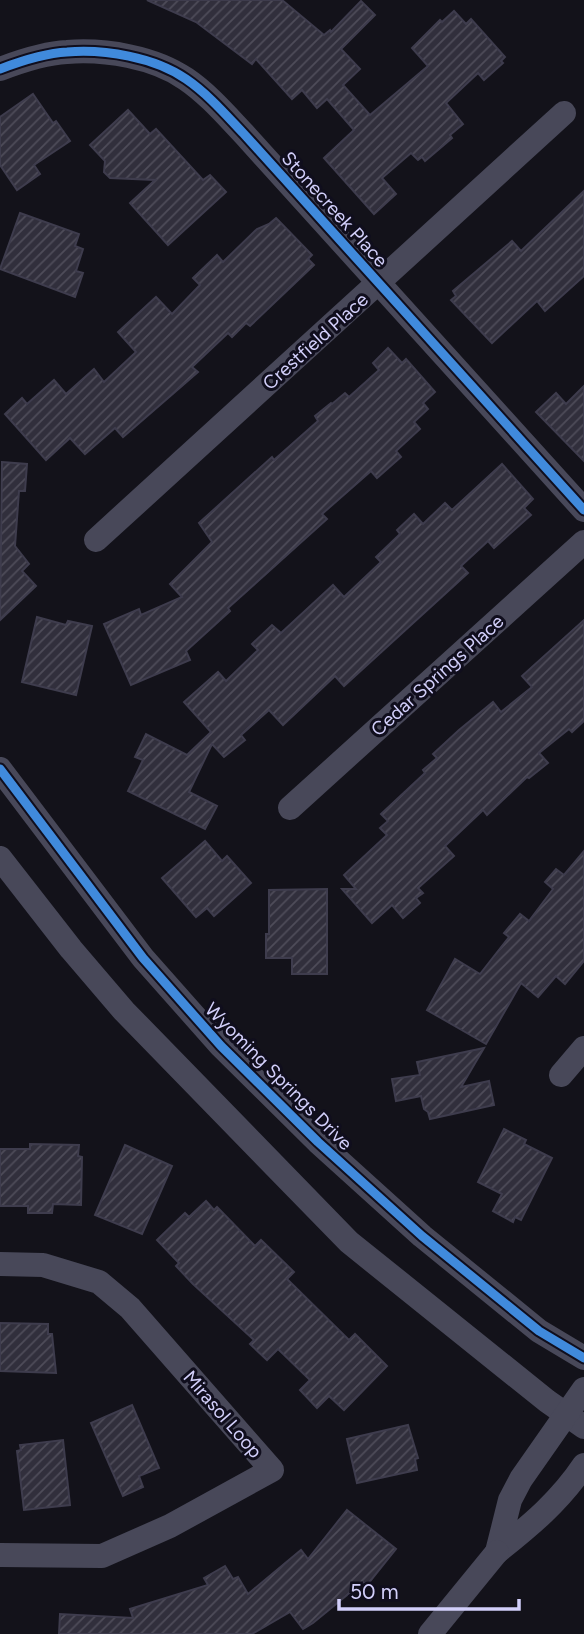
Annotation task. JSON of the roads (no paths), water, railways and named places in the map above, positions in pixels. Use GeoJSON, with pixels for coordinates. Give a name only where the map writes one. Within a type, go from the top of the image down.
{"type":"FeatureCollection","features":[{"type":"Feature","properties":{"kind":"street","name":"Stonecreek Place"},"geometry":{"type":"LineString","coordinates":[[0,69],[66,51],[106,52],[159,66],[184,78],[207,96],[244,134],[584,510]]}},
{"type":"Feature","properties":{"kind":"street","name":"Crestfield Place"},"geometry":{"type":"LineString","coordinates":[[96,540],[564,114]]}},
{"type":"Feature","properties":{"kind":"street","name":"Cedar Springs Place"},"geometry":{"type":"LineString","coordinates":[[290,808],[584,542]]}},
{"type":"Feature","properties":{"kind":"street","name":"Wyoming Springs Drive"},"geometry":{"type":"LineString","coordinates":[[0,769],[143,958],[221,1046],[318,1142],[422,1236],[539,1331],[584,1358]]}},
{"type":"Feature","properties":{"kind":"street"},"geometry":{"type":"LineString","coordinates":[[0,858],[71,949],[124,1011],[349,1242],[575,1421]]}},
{"type":"Feature","properties":{"kind":"street"},"geometry":{"type":"LineString","coordinates":[[561,1075],[584,1048]]}},
{"type":"Feature","properties":{"kind":"street","name":"Mirasol Loop"},"geometry":{"type":"LineString","coordinates":[[0,1264],[43,1265],[99,1282],[130,1308],[272,1470],[170,1526],[102,1556],[0,1555]]}},
{"type":"Feature","properties":{"kind":"street"},"geometry":{"type":"LineString","coordinates":[[496,1552],[510,1500],[521,1479],[575,1421],[584,1389]]}},
{"type":"Feature","properties":{"kind":"street"},"geometry":{"type":"LineString","coordinates":[[430,1634],[496,1552],[567,1491],[584,1465]]}}]}
